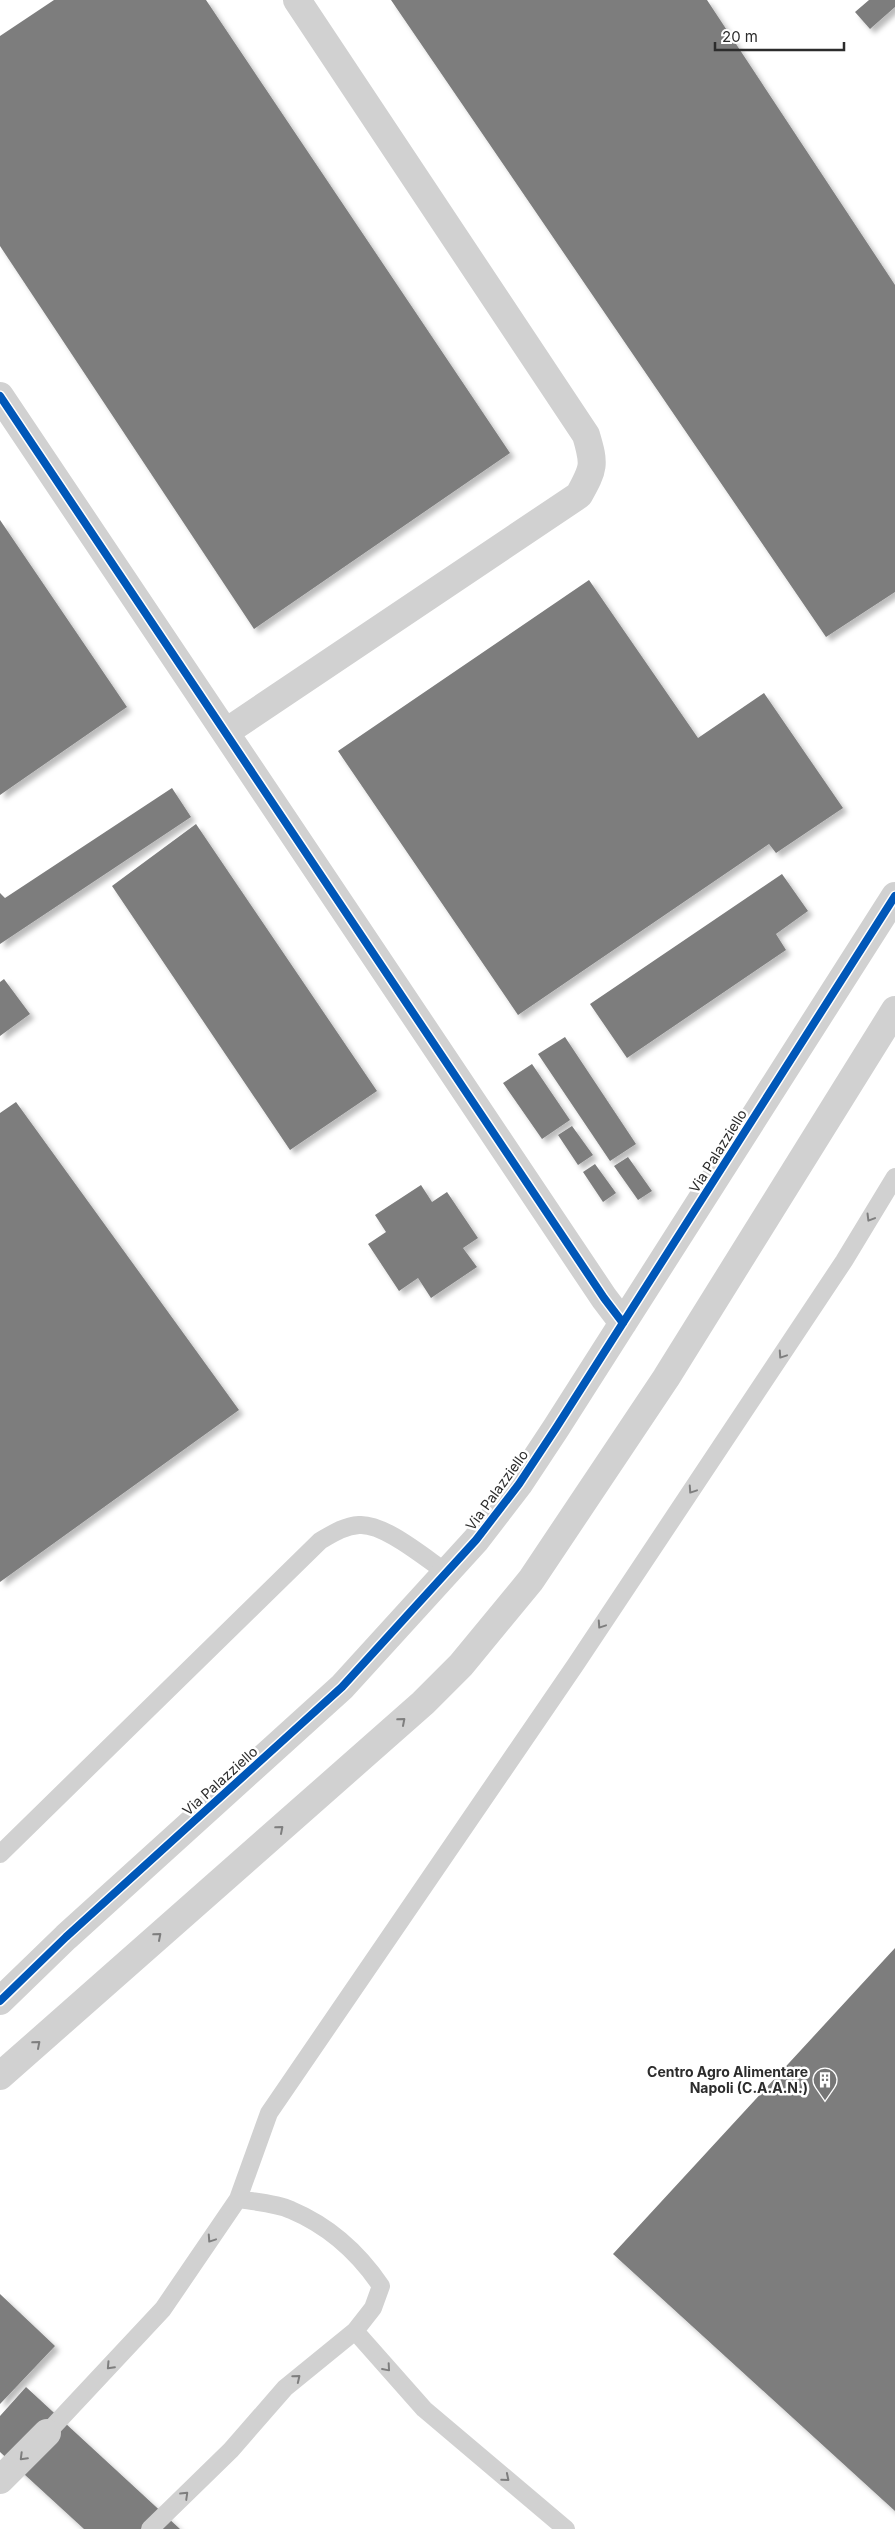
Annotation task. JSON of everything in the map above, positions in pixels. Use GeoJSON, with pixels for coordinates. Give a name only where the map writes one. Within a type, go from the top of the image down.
{"type":"FeatureCollection","features":[{"type":"Feature","properties":{"kind":"street"},"geometry":{"type":"LineString","coordinates":[[226,732],[578,495],[588,477],[593,458],[586,435],[296,0]]}},
{"type":"Feature","properties":{"kind":"street"},"geometry":{"type":"LineString","coordinates":[[0,396],[604,1298],[623,1323]]}},
{"type":"Feature","properties":{"kind":"street","name":"Via Palazziello"},"geometry":{"type":"LineString","coordinates":[[0,2001],[66,1937],[342,1687],[476,1540],[519,1484],[895,896]]}},
{"type":"Feature","properties":{"kind":"street"},"geometry":{"type":"LineString","coordinates":[[0,2076],[423,1703],[498,1622],[530,1580],[666,1378],[895,1010]]}},
{"type":"Feature","properties":{"kind":"street"},"geometry":{"type":"LineString","coordinates":[[0,2480],[47,2433]]}},
{"type":"Feature","properties":{"kind":"lane"},"geometry":{"type":"LineString","coordinates":[[47,2433],[163,2309],[238,2198],[269,2112],[576,1664],[844,1261],[895,1177]]}},
{"type":"Feature","properties":{"kind":"lane"},"geometry":{"type":"LineString","coordinates":[[0,1854],[320,1541],[339,1530],[360,1525],[381,1530],[446,1572]]}},
{"type":"Feature","properties":{"kind":"lane"},"geometry":{"type":"LineString","coordinates":[[150,2529],[231,2450],[285,2388],[355,2331],[374,2308],[381,2286],[364,2261],[332,2232],[290,2209],[238,2198]]}},
{"type":"Feature","properties":{"kind":"lane"},"geometry":{"type":"LineString","coordinates":[[355,2331],[424,2409],[566,2529]]}},
{"type":"Feature","properties":{"kind":"building"},"geometry":{"type":"Polygon","coordinates":[[[54,0],[206,0],[510,453],[254,629],[0,246],[0,36],[54,0]]]}},
{"type":"Feature","properties":{"kind":"building"},"geometry":{"type":"Polygon","coordinates":[[[391,0],[707,0],[895,285],[895,592],[826,637],[391,0]]]}},
{"type":"Feature","properties":{"kind":"building"},"geometry":{"type":"Polygon","coordinates":[[[869,0],[895,0],[895,7],[870,29],[855,12],[869,0]]]}},
{"type":"Feature","properties":{"kind":"building"},"geometry":{"type":"Polygon","coordinates":[[[0,520],[127,707],[0,795],[0,520]]]}},
{"type":"Feature","properties":{"kind":"building"},"geometry":{"type":"Polygon","coordinates":[[[589,580],[698,738],[764,693],[843,808],[776,853],[769,844],[518,1015],[338,751],[589,580]]]}},
{"type":"Feature","properties":{"kind":"building"},"geometry":{"type":"Polygon","coordinates":[[[172,788],[191,817],[0,944],[0,893],[5,898],[172,788]]]}},
{"type":"Feature","properties":{"kind":"building"},"geometry":{"type":"Polygon","coordinates":[[[196,824],[377,1091],[290,1150],[112,886],[196,824]]]}},
{"type":"Feature","properties":{"kind":"building"},"geometry":{"type":"Polygon","coordinates":[[[782,874],[808,911],[776,934],[786,950],[627,1058],[590,1004],[782,874]]]}},
{"type":"Feature","properties":{"kind":"building"},"geometry":{"type":"Polygon","coordinates":[[[4,979],[30,1014],[0,1036],[0,982],[4,979]]]}},
{"type":"Feature","properties":{"kind":"building"},"geometry":{"type":"Polygon","coordinates":[[[565,1037],[636,1144],[610,1161],[538,1054],[565,1037]]]}},
{"type":"Feature","properties":{"kind":"building"},"geometry":{"type":"Polygon","coordinates":[[[532,1064],[570,1120],[542,1139],[503,1083],[532,1064]]]}},
{"type":"Feature","properties":{"kind":"building"},"geometry":{"type":"Polygon","coordinates":[[[16,1102],[239,1410],[0,1582],[0,1113],[16,1102]]]}},
{"type":"Feature","properties":{"kind":"building"},"geometry":{"type":"Polygon","coordinates":[[[572,1126],[593,1155],[578,1165],[558,1135],[572,1126]]]}},
{"type":"Feature","properties":{"kind":"building"},"geometry":{"type":"Polygon","coordinates":[[[628,1157],[652,1191],[638,1200],[614,1166],[628,1157]]]}},
{"type":"Feature","properties":{"kind":"building"},"geometry":{"type":"Polygon","coordinates":[[[595,1164],[616,1193],[603,1202],[583,1172],[595,1164]]]}},
{"type":"Feature","properties":{"kind":"building"},"geometry":{"type":"Polygon","coordinates":[[[421,1185],[432,1202],[447,1192],[478,1238],[463,1248],[477,1267],[431,1298],[418,1278],[399,1291],[368,1244],[386,1232],[375,1215],[421,1185]]]}},
{"type":"Feature","properties":{"kind":"building","name":"Centro Agro Alimentare Napoli (C.A.A.N.)"},"geometry":{"type":"Polygon","coordinates":[[[895,1948],[895,2511],[613,2254],[895,1948]]]}},
{"type":"Feature","properties":{"kind":"building"},"geometry":{"type":"Polygon","coordinates":[[[0,2294],[55,2346],[0,2404],[0,2294]]]}},
{"type":"Feature","properties":{"kind":"building"},"geometry":{"type":"Polygon","coordinates":[[[26,2387],[180,2529],[84,2529],[0,2452],[0,2416],[26,2387]]]}},
{"type":"Feature","properties":{"kind":"cycle path"},"geometry":{"type":"LineString","coordinates":[[0,396],[604,1298],[623,1323]]}},
{"type":"Feature","properties":{"kind":"cycle path"},"geometry":{"type":"LineString","coordinates":[[0,2001],[66,1937],[342,1687],[476,1540],[519,1484],[556,1428],[895,896]]}},
{"type":"Feature","properties":{"kind":"place","name":"Centro Agro Alimentare Napoli (C.A.A.N.)"},"geometry":{"type":"Point","coordinates":[825,2101]}}]}
